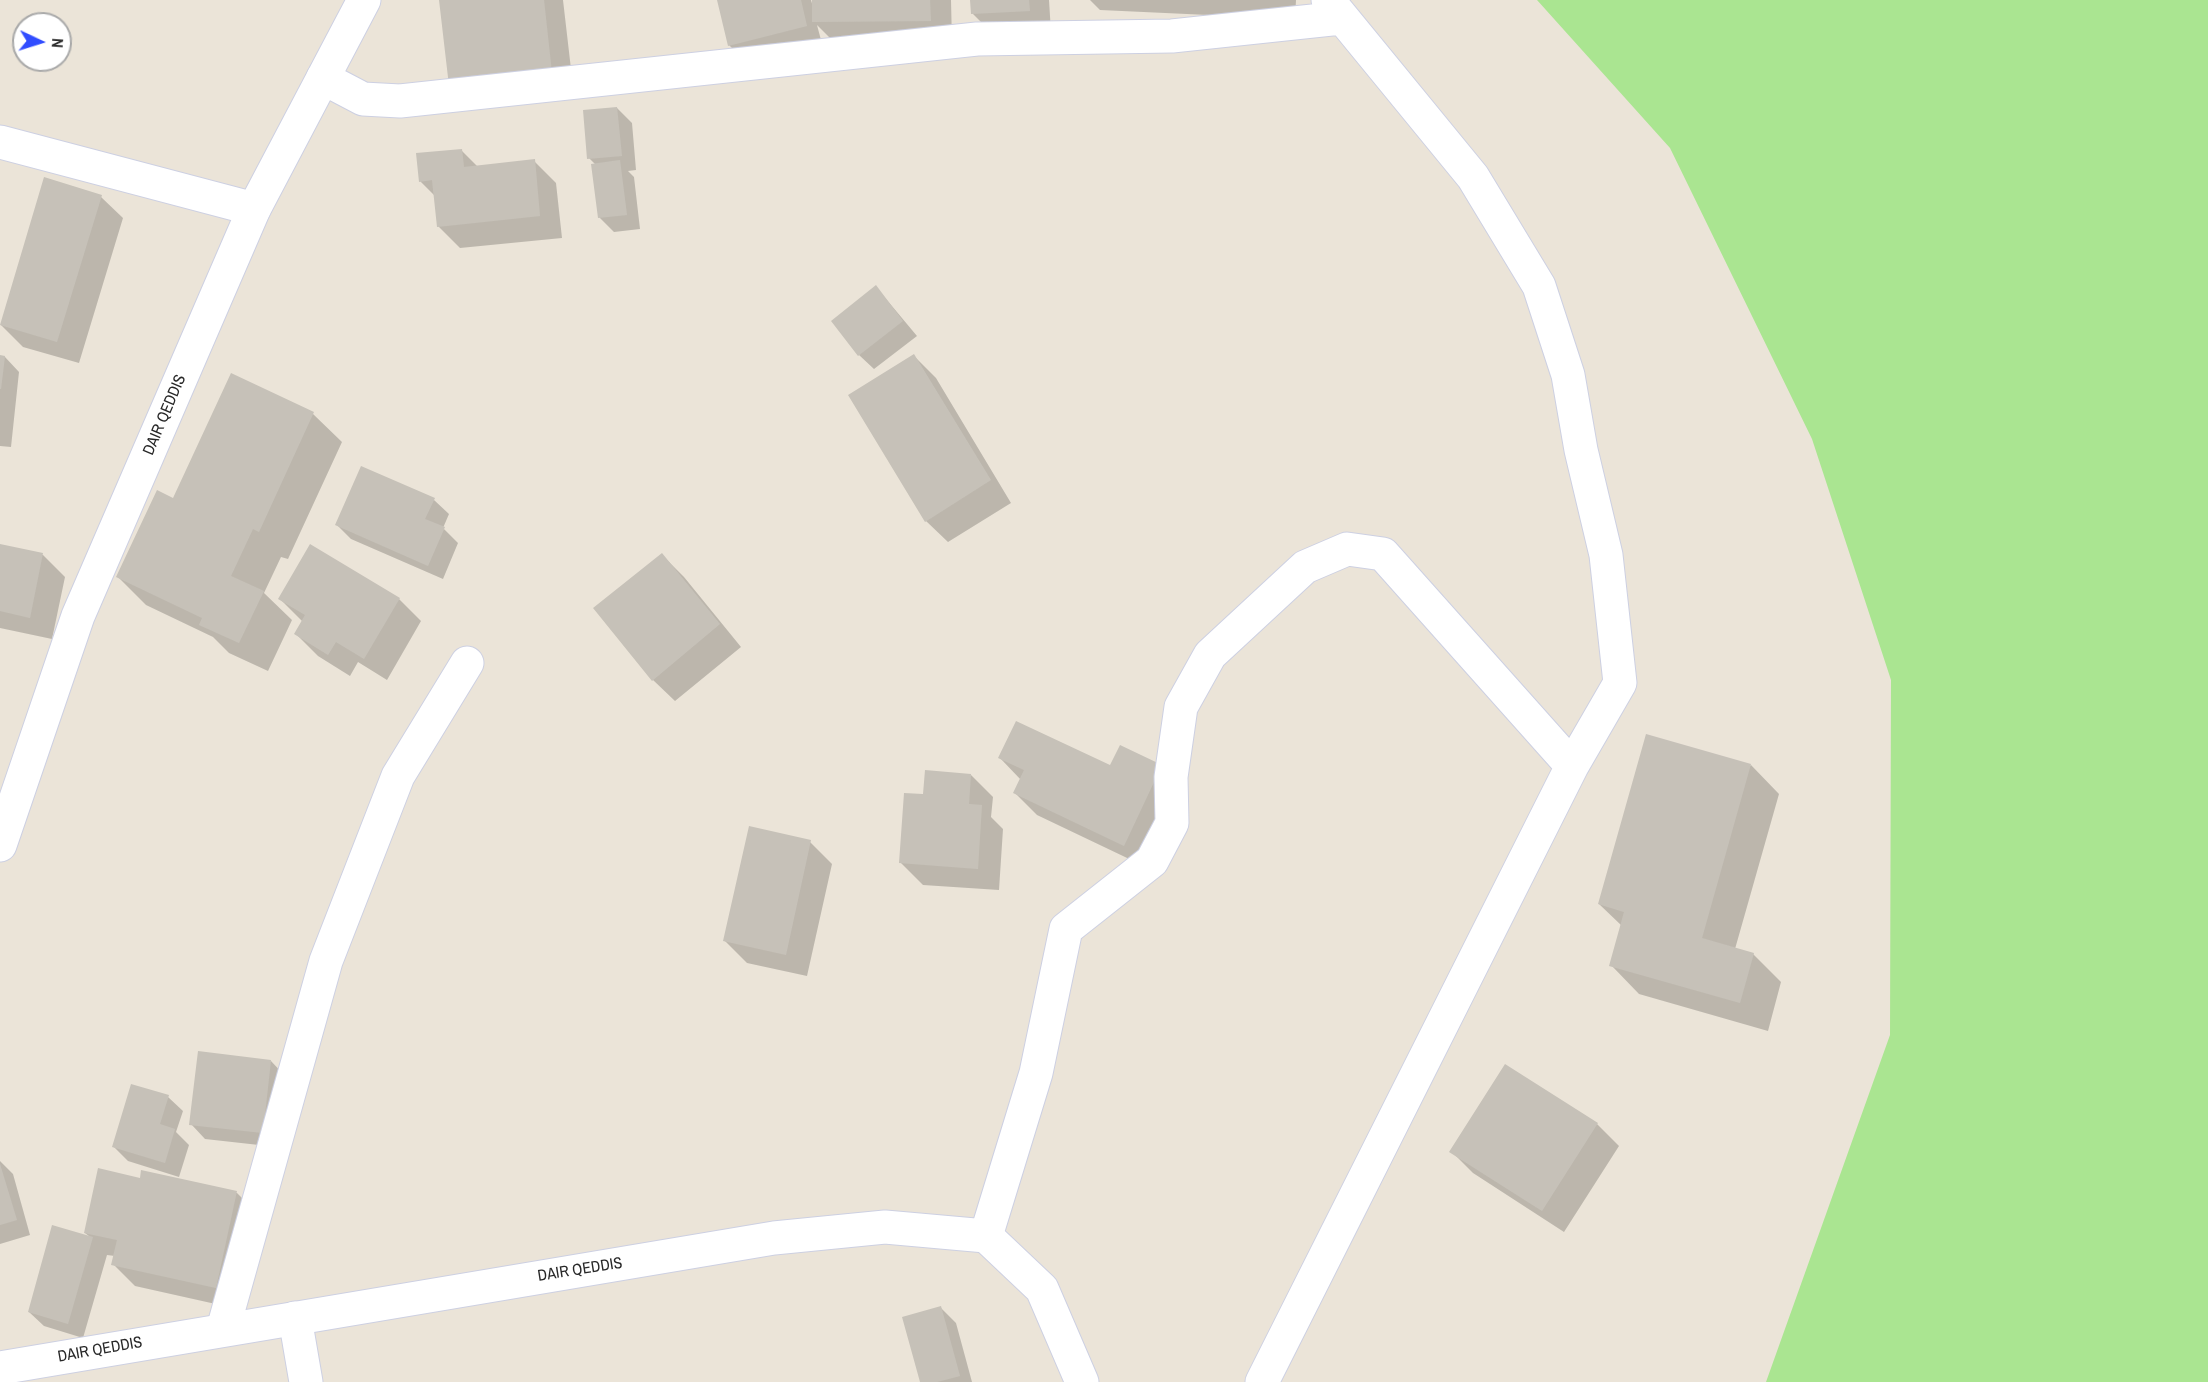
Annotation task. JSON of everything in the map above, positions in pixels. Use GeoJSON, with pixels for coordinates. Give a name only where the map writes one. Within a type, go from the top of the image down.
{"type":"FeatureCollection","features":[{"type":"Feature","properties":{"kind":"street","name":"DAIR QEDDIS"},"geometry":{"type":"LineString","coordinates":[[0,845],[78,616],[254,209],[364,0]]}},
{"type":"Feature","properties":{"kind":"street"},"geometry":{"type":"LineString","coordinates":[[323,78],[363,99],[400,101],[978,39],[1172,36],[1335,9],[1473,177],[1539,286],[1568,375],[1581,450],[1606,555],[1620,683],[1572,766],[1262,1382]]}},
{"type":"Feature","properties":{"kind":"street"},"geometry":{"type":"LineString","coordinates":[[0,142],[254,209]]}},
{"type":"Feature","properties":{"kind":"street"},"geometry":{"type":"LineString","coordinates":[[1082,1382],[1042,1289],[986,1236],[1036,1073],[1066,929],[1152,861],[1172,823],[1171,777],[1181,707],[1210,655],[1305,567],[1347,549],[1383,554],[1572,766]]}},
{"type":"Feature","properties":{"kind":"street"},"geometry":{"type":"LineString","coordinates":[[224,1329],[326,961],[398,776],[467,663]]}},
{"type":"Feature","properties":{"kind":"street","name":"DAIR QEDDIS"},"geometry":{"type":"LineString","coordinates":[[0,1368],[774,1238],[885,1227],[986,1236]]}},
{"type":"Feature","properties":{"kind":"street"},"geometry":{"type":"LineString","coordinates":[[295,1318],[306,1382]]}},
{"type":"Feature","properties":{"kind":"green space"},"geometry":{"type":"Polygon","coordinates":[[[1537,0],[2208,0],[2208,1382],[1766,1382],[1890,1035],[1891,680],[1812,439],[1670,148],[1537,0]]]}},
{"type":"Feature","properties":{"kind":"building"},"geometry":{"type":"Polygon","coordinates":[[[439,0],[544,0],[552,73],[449,86],[439,0]]]}},
{"type":"Feature","properties":{"kind":"building"},"geometry":{"type":"Polygon","coordinates":[[[717,0],[801,0],[807,26],[728,46],[717,0]]]}},
{"type":"Feature","properties":{"kind":"building"},"geometry":{"type":"Polygon","coordinates":[[[812,0],[930,0],[931,21],[812,22],[812,0]]]}},
{"type":"Feature","properties":{"kind":"building"},"geometry":{"type":"Polygon","coordinates":[[[970,0],[1029,0],[1030,11],[971,14],[970,0]]]}},
{"type":"Feature","properties":{"kind":"building"},"geometry":{"type":"Polygon","coordinates":[[[617,107],[622,156],[587,159],[583,110],[617,107]]]}},
{"type":"Feature","properties":{"kind":"building"},"geometry":{"type":"Polygon","coordinates":[[[462,149],[464,167],[535,159],[540,216],[437,227],[432,180],[419,182],[416,153],[462,149]]]}},
{"type":"Feature","properties":{"kind":"building"},"geometry":{"type":"Polygon","coordinates":[[[620,160],[627,215],[598,218],[591,164],[620,160]]]}},
{"type":"Feature","properties":{"kind":"building"},"geometry":{"type":"Polygon","coordinates":[[[44,177],[102,195],[57,342],[0,325],[44,177]]]}},
{"type":"Feature","properties":{"kind":"building"},"geometry":{"type":"Polygon","coordinates":[[[876,285],[903,321],[858,356],[831,321],[876,285]]]}},
{"type":"Feature","properties":{"kind":"building"},"geometry":{"type":"Polygon","coordinates":[[[914,354],[991,480],[925,522],[848,395],[914,354]]]}},
{"type":"Feature","properties":{"kind":"building"},"geometry":{"type":"Polygon","coordinates":[[[0,355],[5,356],[1,389],[0,389],[0,355]]]}},
{"type":"Feature","properties":{"kind":"building"},"geometry":{"type":"Polygon","coordinates":[[[231,373],[314,412],[259,532],[253,529],[231,576],[264,591],[239,643],[199,625],[202,618],[116,577],[157,490],[173,498],[231,373]]]}},
{"type":"Feature","properties":{"kind":"building"},"geometry":{"type":"Polygon","coordinates":[[[361,466],[435,498],[425,519],[445,527],[428,566],[335,525],[361,466]]]}},
{"type":"Feature","properties":{"kind":"building"},"geometry":{"type":"Polygon","coordinates":[[[0,544],[43,553],[30,618],[0,611],[0,544]]]}},
{"type":"Feature","properties":{"kind":"building"},"geometry":{"type":"Polygon","coordinates":[[[310,544],[400,598],[364,659],[336,642],[328,655],[294,634],[305,615],[278,599],[310,544]]]}},
{"type":"Feature","properties":{"kind":"building"},"geometry":{"type":"Polygon","coordinates":[[[662,553],[720,624],[652,681],[593,608],[662,553]]]}},
{"type":"Feature","properties":{"kind":"building"},"geometry":{"type":"Polygon","coordinates":[[[1016,721],[1110,765],[1120,745],[1162,765],[1124,846],[1013,793],[1024,770],[998,758],[1016,721]]]}},
{"type":"Feature","properties":{"kind":"building"},"geometry":{"type":"Polygon","coordinates":[[[1646,734],[1751,764],[1702,938],[1754,953],[1740,1003],[1609,966],[1624,912],[1598,904],[1646,734]]]}},
{"type":"Feature","properties":{"kind":"building"},"geometry":{"type":"Polygon","coordinates":[[[925,770],[971,774],[969,804],[982,805],[978,869],[899,863],[904,793],[923,794],[925,770]]]}},
{"type":"Feature","properties":{"kind":"building"},"geometry":{"type":"Polygon","coordinates":[[[749,826],[811,840],[786,955],[723,941],[749,826]]]}},
{"type":"Feature","properties":{"kind":"building"},"geometry":{"type":"Polygon","coordinates":[[[198,1051],[271,1060],[263,1133],[189,1125],[198,1051]]]}},
{"type":"Feature","properties":{"kind":"building"},"geometry":{"type":"Polygon","coordinates":[[[1505,1064],[1598,1123],[1542,1211],[1449,1152],[1505,1064]]]}},
{"type":"Feature","properties":{"kind":"building"},"geometry":{"type":"Polygon","coordinates":[[[131,1084],[169,1095],[160,1124],[175,1129],[165,1163],[112,1147],[131,1084]]]}},
{"type":"Feature","properties":{"kind":"building"},"geometry":{"type":"Polygon","coordinates":[[[0,1164],[17,1220],[0,1225],[0,1164]]]}},
{"type":"Feature","properties":{"kind":"building"},"geometry":{"type":"Polygon","coordinates":[[[98,1168],[140,1178],[141,1170],[237,1191],[216,1288],[111,1265],[117,1240],[84,1233],[98,1168]]]}},
{"type":"Feature","properties":{"kind":"building"},"geometry":{"type":"Polygon","coordinates":[[[52,1225],[93,1237],[68,1324],[28,1312],[52,1225]]]}},
{"type":"Feature","properties":{"kind":"building"},"geometry":{"type":"Polygon","coordinates":[[[941,1306],[960,1376],[937,1382],[920,1382],[902,1317],[941,1306]]]}}]}
